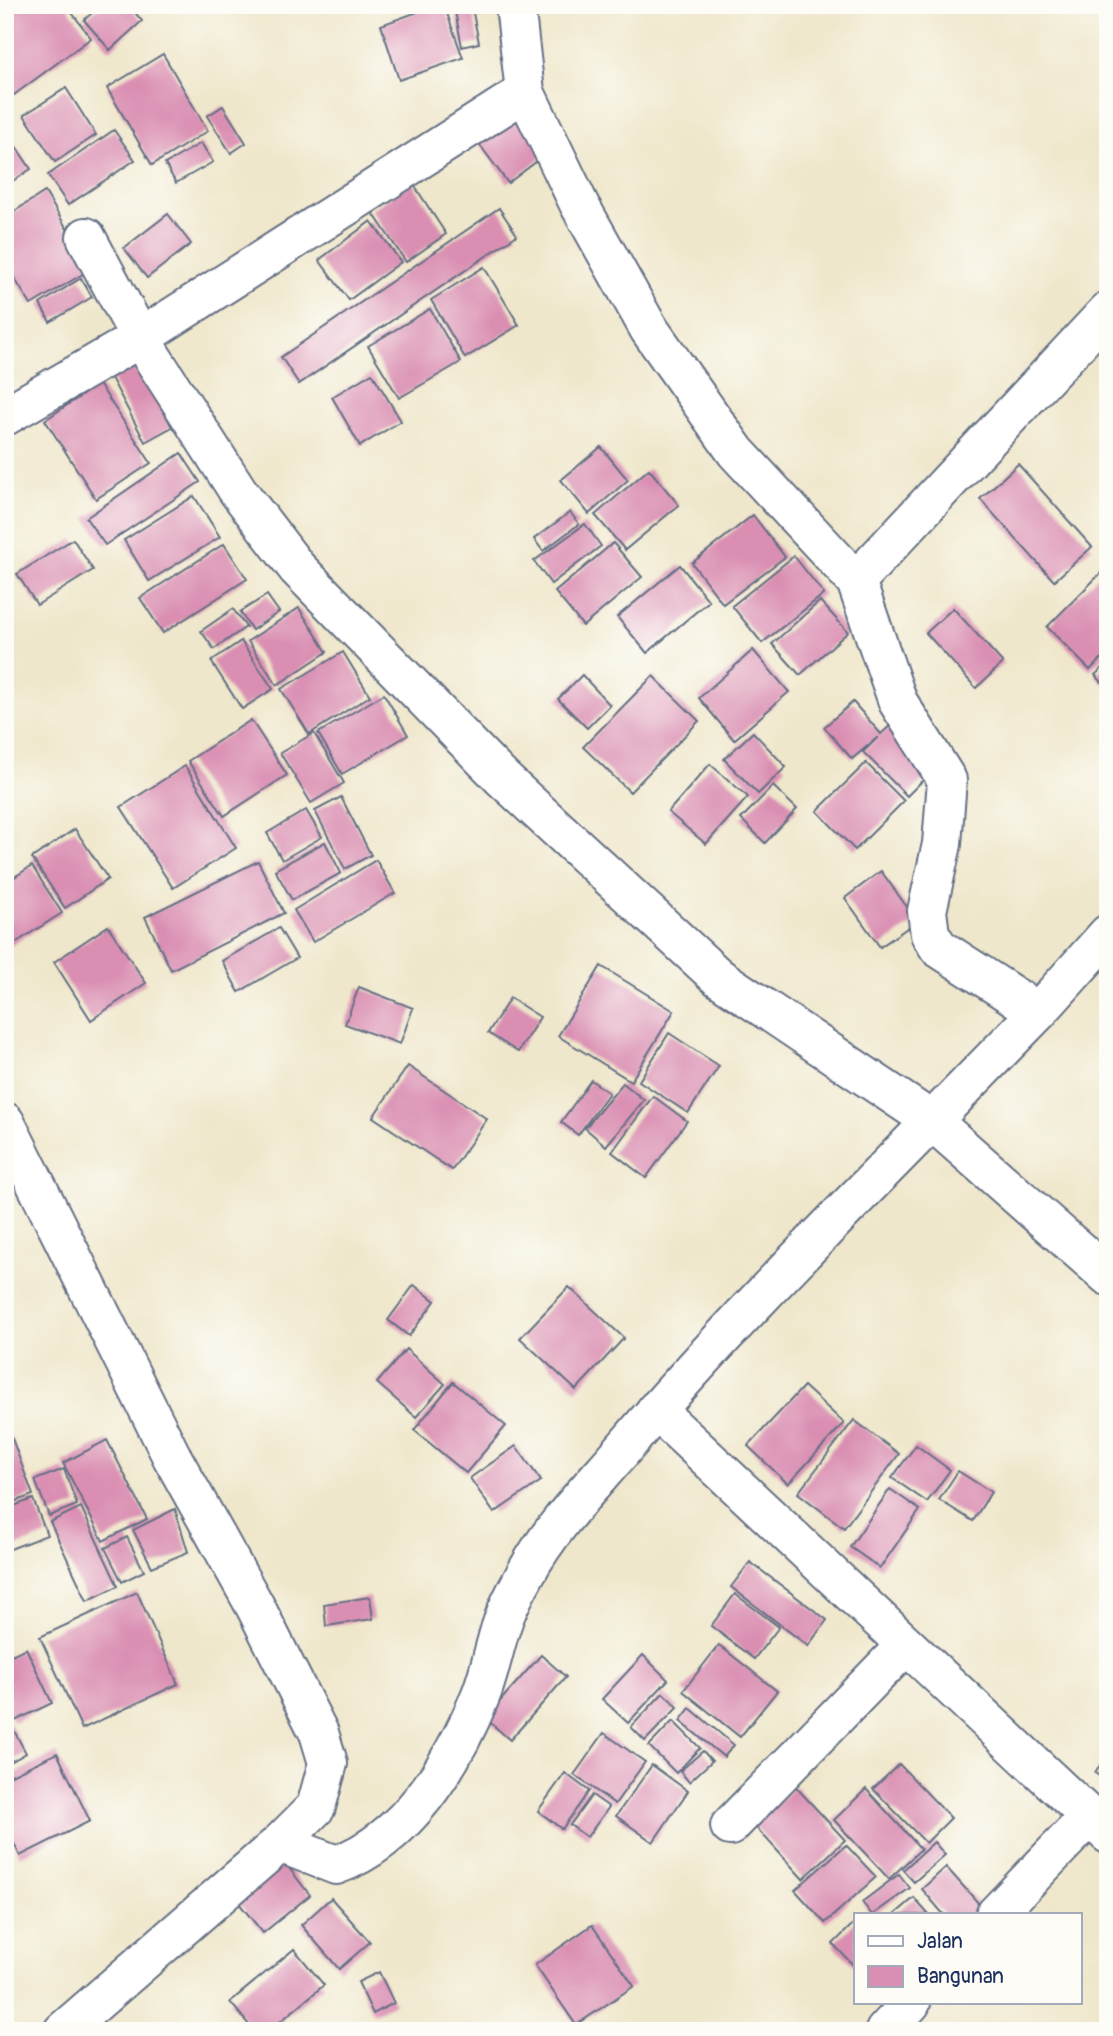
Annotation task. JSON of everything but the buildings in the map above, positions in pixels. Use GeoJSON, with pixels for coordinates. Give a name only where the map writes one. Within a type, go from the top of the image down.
{"type":"FeatureCollection","features":[{"type":"Feature","properties":{"kind":"street"},"geometry":{"type":"LineString","coordinates":[[514,5],[525,92],[579,204],[649,329],[736,452],[856,581],[898,702],[947,780],[942,844],[927,911],[930,934],[939,948],[1038,1012]]}},
{"type":"Feature","properties":{"kind":"street"},"geometry":{"type":"LineString","coordinates":[[5,416],[140,338],[525,92]]}},
{"type":"Feature","properties":{"kind":"street"},"geometry":{"type":"LineString","coordinates":[[86,237],[140,338],[238,491],[298,568],[502,778],[718,977],[932,1121],[1108,1276]]}},
{"type":"Feature","properties":{"kind":"street"},"geometry":{"type":"LineString","coordinates":[[856,581],[1108,311]]}},
{"type":"Feature","properties":{"kind":"street"},"geometry":{"type":"LineString","coordinates":[[280,1843],[337,1865],[373,1847],[392,1832],[418,1803],[454,1751],[481,1696],[503,1619],[527,1571],[565,1517],[656,1410],[767,1289],[1038,1012],[1108,934]]}},
{"type":"Feature","properties":{"kind":"street"},"geometry":{"type":"LineString","coordinates":[[5,1122],[172,1457],[255,1606],[319,1733],[328,1763],[316,1807],[280,1843],[63,2031]]}},
{"type":"Feature","properties":{"kind":"street"},"geometry":{"type":"LineString","coordinates":[[656,1410],[1098,1825],[997,1913]]}},
{"type":"Feature","properties":{"kind":"street"},"geometry":{"type":"LineString","coordinates":[[730,1826],[906,1645]]}},
{"type":"Feature","properties":{"kind":"street"},"geometry":{"type":"LineString","coordinates":[[885,2031],[911,2004]]}}]}
